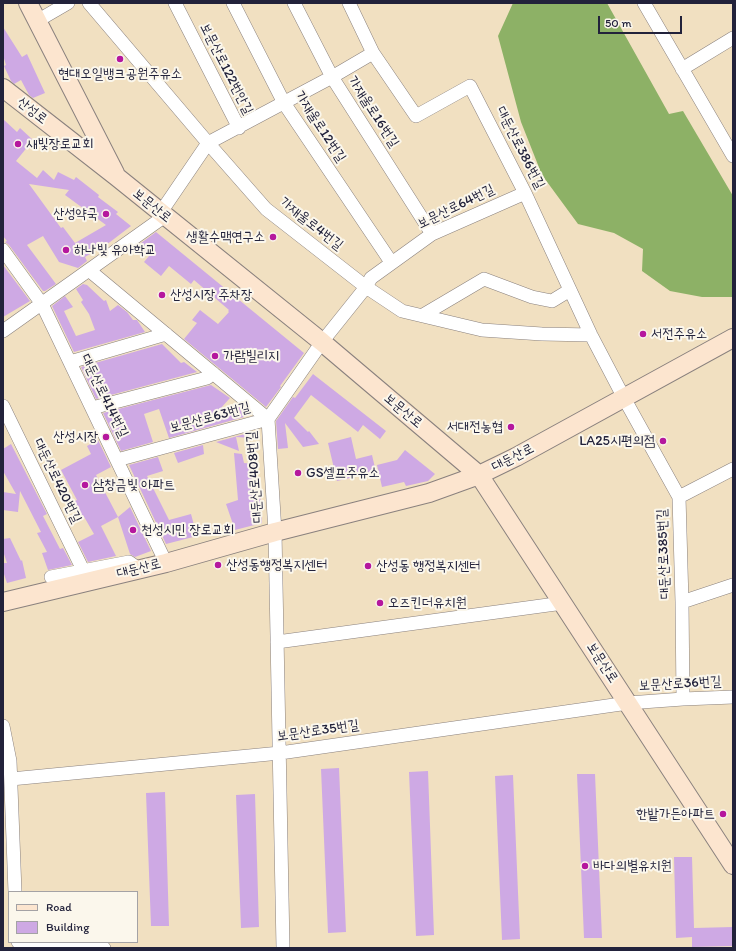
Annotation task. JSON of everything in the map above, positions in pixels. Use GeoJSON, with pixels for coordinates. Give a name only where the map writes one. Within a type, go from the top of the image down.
{"type":"FeatureCollection","features":[{"type":"Feature","properties":{"kind":"main road","name":"보문산로"},"geometry":{"type":"LineString","coordinates":[[28,3],[117,177],[322,342],[479,475],[733,865]]}},
{"type":"Feature","properties":{"kind":"main road","name":"산성로"},"geometry":{"type":"LineString","coordinates":[[3,88],[117,177]]}},
{"type":"Feature","properties":{"kind":"main road","name":"대둔산로"},"geometry":{"type":"LineString","coordinates":[[3,602],[166,563],[275,532],[429,493],[479,475],[516,457],[733,338]]}},
{"type":"Feature","properties":{"kind":"street"},"geometry":{"type":"LineString","coordinates":[[37,21],[68,3]]}},
{"type":"Feature","properties":{"kind":"street","name":"가재울로4번길"},"geometry":{"type":"LineString","coordinates":[[89,3],[266,209],[366,287],[402,311],[482,330],[542,334],[591,335]]}},
{"type":"Feature","properties":{"kind":"street","name":"보문산로122번안길"},"geometry":{"type":"LineString","coordinates":[[175,3],[239,128]]}},
{"type":"Feature","properties":{"kind":"street","name":"가재울로12번길"},"geometry":{"type":"LineString","coordinates":[[233,3],[284,103],[392,262]]}},
{"type":"Feature","properties":{"kind":"street","name":"가재울로16번길"},"geometry":{"type":"LineString","coordinates":[[294,3],[332,77],[432,234]]}},
{"type":"Feature","properties":{"kind":"street","name":"대둔산로386번길"},"geometry":{"type":"LineString","coordinates":[[349,3],[373,53],[416,116],[470,86],[525,192],[591,335],[624,398]]}},
{"type":"Feature","properties":{"kind":"street"},"geometry":{"type":"LineString","coordinates":[[644,3],[733,156]]}},
{"type":"Feature","properties":{"kind":"street"},"geometry":{"type":"LineString","coordinates":[[682,69],[733,38]]}},
{"type":"Feature","properties":{"kind":"street"},"geometry":{"type":"LineString","coordinates":[[3,331],[45,309],[90,271],[163,214],[208,143],[239,128],[373,53]]}},
{"type":"Feature","properties":{"kind":"street","name":"보문산로64번길"},"geometry":{"type":"LineString","coordinates":[[322,342],[366,287],[371,278],[392,262],[432,234],[525,192]]}},
{"type":"Feature","properties":{"kind":"street","name":"대둔산로414번길"},"geometry":{"type":"LineString","coordinates":[[3,250],[45,309],[166,563]]}},
{"type":"Feature","properties":{"kind":"street","name":"대둔산로408번길"},"geometry":{"type":"LineString","coordinates":[[90,271],[268,419],[275,532]]}},
{"type":"Feature","properties":{"kind":"street"},"geometry":{"type":"LineString","coordinates":[[423,315],[484,279],[532,297],[552,300],[570,290]]}},
{"type":"Feature","properties":{"kind":"street"},"geometry":{"type":"LineString","coordinates":[[70,362],[166,334]]}},
{"type":"Feature","properties":{"kind":"street","name":"보문산로63번길"},"geometry":{"type":"LineString","coordinates":[[117,460],[268,419],[322,342]]}},
{"type":"Feature","properties":{"kind":"street"},"geometry":{"type":"LineString","coordinates":[[92,408],[207,378],[213,373]]}},
{"type":"Feature","properties":{"kind":"street","name":"대둔산로385번길"},"geometry":{"type":"LineString","coordinates":[[624,398],[679,497],[683,698]]}},
{"type":"Feature","properties":{"kind":"street","name":"대둔산로420번길"},"geometry":{"type":"LineString","coordinates":[[3,406],[83,570]]}},
{"type":"Feature","properties":{"kind":"street"},"geometry":{"type":"LineString","coordinates":[[679,497],[733,469]]}},
{"type":"Feature","properties":{"kind":"street"},"geometry":{"type":"LineString","coordinates":[[275,532],[283,948]]}},
{"type":"Feature","properties":{"kind":"street"},"geometry":{"type":"LineString","coordinates":[[51,577],[129,562],[139,569]]}},
{"type":"Feature","properties":{"kind":"street"},"geometry":{"type":"LineString","coordinates":[[682,602],[733,585]]}},
{"type":"Feature","properties":{"kind":"street"},"geometry":{"type":"LineString","coordinates":[[277,642],[563,603]]}},
{"type":"Feature","properties":{"kind":"street","name":"보문산로36번길"},"geometry":{"type":"LineString","coordinates":[[628,703],[683,698],[733,697]]}},
{"type":"Feature","properties":{"kind":"street","name":"보문산로35번길"},"geometry":{"type":"LineString","coordinates":[[11,779],[280,753],[628,703]]}},
{"type":"Feature","properties":{"kind":"street"},"geometry":{"type":"LineString","coordinates":[[3,726],[10,761],[15,891]]}},
{"type":"Feature","properties":{"kind":"street"},"geometry":{"type":"LineString","coordinates":[[32,943],[104,948]]}},
{"type":"Feature","properties":{"kind":"green space"},"geometry":{"type":"Polygon","coordinates":[[[513,3],[607,3],[669,114],[683,111],[733,196],[733,297],[702,297],[670,291],[642,271],[643,249],[614,233],[578,224],[542,175],[521,122],[498,36],[513,3]]]}},
{"type":"Feature","properties":{"kind":"building"},"geometry":{"type":"Polygon","coordinates":[[[3,27],[22,57],[27,54],[45,93],[33,98],[29,95],[21,80],[14,84],[11,81],[4,66],[6,65],[3,55],[3,27]]]}},
{"type":"Feature","properties":{"kind":"building"},"geometry":{"type":"Polygon","coordinates":[[[3,119],[17,132],[20,128],[33,140],[16,161],[37,178],[43,170],[54,180],[58,172],[74,180],[76,177],[99,195],[98,197],[118,212],[116,214],[131,226],[110,242],[85,257],[87,261],[78,268],[59,262],[43,236],[27,245],[56,284],[45,291],[43,291],[9,245],[5,242],[7,241],[3,236],[3,119]],[[29,184],[61,228],[63,227],[75,243],[106,225],[65,195],[69,190],[29,184]]]}},
{"type":"Feature","properties":{"kind":"building"},"geometry":{"type":"Polygon","coordinates":[[[156,232],[304,353],[266,407],[184,339],[197,323],[192,320],[200,310],[218,324],[229,312],[229,310],[194,280],[191,284],[169,266],[161,276],[144,262],[149,256],[137,246],[156,232]]]}},
{"type":"Feature","properties":{"kind":"building"},"geometry":{"type":"Polygon","coordinates":[[[3,265],[30,301],[3,317],[3,265]]]}},
{"type":"Feature","properties":{"kind":"building"},"geometry":{"type":"Polygon","coordinates":[[[83,284],[87,285],[104,301],[106,300],[110,311],[118,305],[127,312],[133,320],[137,320],[145,332],[74,352],[52,306],[65,296],[73,307],[64,311],[76,336],[95,330],[89,314],[81,302],[83,300],[76,289],[83,284]]]}},
{"type":"Feature","properties":{"kind":"building"},"geometry":{"type":"Polygon","coordinates":[[[162,344],[181,363],[184,362],[197,372],[96,399],[81,367],[162,344]]]}},
{"type":"Feature","properties":{"kind":"building"},"geometry":{"type":"Polygon","coordinates":[[[313,374],[386,431],[380,439],[363,425],[358,432],[311,395],[294,418],[308,432],[309,431],[319,444],[303,447],[285,423],[288,448],[278,449],[276,421],[293,397],[295,398],[313,374]]]}},
{"type":"Feature","properties":{"kind":"building"},"geometry":{"type":"Polygon","coordinates":[[[211,385],[230,398],[220,409],[239,406],[244,417],[169,438],[159,409],[144,414],[153,442],[121,451],[103,413],[211,385]]]}},
{"type":"Feature","properties":{"kind":"building"},"geometry":{"type":"Polygon","coordinates":[[[252,432],[252,438],[236,437],[239,451],[216,442],[252,432]]]}},
{"type":"Feature","properties":{"kind":"building"},"geometry":{"type":"Polygon","coordinates":[[[351,437],[356,459],[372,455],[376,472],[337,481],[328,443],[351,437]]]}},
{"type":"Feature","properties":{"kind":"building","name":"삼창금빛 아파트"},"geometry":{"type":"Polygon","coordinates":[[[98,440],[111,467],[96,475],[118,517],[101,526],[116,556],[88,562],[78,542],[94,534],[83,515],[79,517],[71,503],[77,500],[61,470],[91,454],[87,446],[98,440]]]}},
{"type":"Feature","properties":{"kind":"building"},"geometry":{"type":"Polygon","coordinates":[[[11,444],[47,514],[43,516],[60,549],[63,548],[72,565],[48,570],[42,553],[47,552],[37,533],[41,532],[20,491],[18,512],[3,510],[3,492],[16,494],[3,471],[3,449],[11,444]]]}},
{"type":"Feature","properties":{"kind":"building"},"geometry":{"type":"Polygon","coordinates":[[[203,445],[204,454],[178,463],[174,453],[203,445]]]}},
{"type":"Feature","properties":{"kind":"building"},"geometry":{"type":"Polygon","coordinates":[[[405,450],[435,474],[428,481],[406,486],[404,482],[382,487],[377,465],[397,460],[405,450]]]}},
{"type":"Feature","properties":{"kind":"building"},"geometry":{"type":"Polygon","coordinates":[[[234,453],[242,454],[244,463],[256,464],[255,494],[260,491],[262,523],[235,530],[226,504],[238,500],[234,453]]]}},
{"type":"Feature","properties":{"kind":"building"},"geometry":{"type":"Polygon","coordinates":[[[158,457],[163,471],[147,476],[169,520],[191,514],[197,536],[166,544],[129,465],[158,457]]]}},
{"type":"Feature","properties":{"kind":"building","name":"천성시민 장로교회"},"geometry":{"type":"Polygon","coordinates":[[[130,507],[151,551],[135,557],[130,554],[118,517],[130,507]]]}},
{"type":"Feature","properties":{"kind":"building"},"geometry":{"type":"Polygon","coordinates":[[[10,538],[21,561],[22,560],[26,578],[7,583],[3,571],[3,563],[7,563],[3,551],[3,539],[10,538]]]}},
{"type":"Feature","properties":{"kind":"building"},"geometry":{"type":"Polygon","coordinates":[[[339,768],[346,932],[328,933],[321,769],[339,768]]]}},
{"type":"Feature","properties":{"kind":"building"},"geometry":{"type":"Polygon","coordinates":[[[428,771],[434,935],[416,936],[409,772],[428,771]]]}},
{"type":"Feature","properties":{"kind":"building"},"geometry":{"type":"Polygon","coordinates":[[[577,774],[595,774],[602,938],[584,938],[577,774]]]}},
{"type":"Feature","properties":{"kind":"building"},"geometry":{"type":"Polygon","coordinates":[[[513,775],[520,939],[502,940],[495,776],[513,775]]]}},
{"type":"Feature","properties":{"kind":"building"},"geometry":{"type":"Polygon","coordinates":[[[165,792],[169,926],[151,926],[146,793],[165,792]]]}},
{"type":"Feature","properties":{"kind":"building"},"geometry":{"type":"Polygon","coordinates":[[[255,794],[259,927],[241,928],[236,795],[255,794]]]}},
{"type":"Feature","properties":{"kind":"building"},"geometry":{"type":"Polygon","coordinates":[[[674,857],[692,857],[694,928],[733,927],[733,946],[692,947],[692,937],[676,938],[674,857]]]}},
{"type":"Feature","properties":{"kind":"place","name":"현대오일뱅크공원주유소"},"geometry":{"type":"Point","coordinates":[120,59]}},
{"type":"Feature","properties":{"kind":"place","name":"새빛장로교회"},"geometry":{"type":"Point","coordinates":[18,144]}},
{"type":"Feature","properties":{"kind":"place","name":"산성약국"},"geometry":{"type":"Point","coordinates":[106,214]}},
{"type":"Feature","properties":{"kind":"place","name":"생활수맥연구소"},"geometry":{"type":"Point","coordinates":[273,237]}},
{"type":"Feature","properties":{"kind":"place","name":"하나빛 유아학교"},"geometry":{"type":"Point","coordinates":[66,250]}},
{"type":"Feature","properties":{"kind":"place","name":"산성시장 주차장"},"geometry":{"type":"Point","coordinates":[162,295]}},
{"type":"Feature","properties":{"kind":"place","name":"서전주유소"},"geometry":{"type":"Point","coordinates":[643,334]}},
{"type":"Feature","properties":{"kind":"place","name":"가람빌리지"},"geometry":{"type":"Point","coordinates":[215,356]}},
{"type":"Feature","properties":{"kind":"place","name":"서대전농협"},"geometry":{"type":"Point","coordinates":[511,427]}},
{"type":"Feature","properties":{"kind":"place","name":"산성시장"},"geometry":{"type":"Point","coordinates":[106,437]}},
{"type":"Feature","properties":{"kind":"place","name":"LA25시편의점"},"geometry":{"type":"Point","coordinates":[663,441]}},
{"type":"Feature","properties":{"kind":"place","name":"GS셀프주유소"},"geometry":{"type":"Point","coordinates":[298,473]}},
{"type":"Feature","properties":{"kind":"place","name":"삼창금빛 아파트"},"geometry":{"type":"Point","coordinates":[85,485]}},
{"type":"Feature","properties":{"kind":"place","name":"천성시민 장로교회"},"geometry":{"type":"Point","coordinates":[133,530]}},
{"type":"Feature","properties":{"kind":"place","name":"산성동행정복지센터"},"geometry":{"type":"Point","coordinates":[218,565]}},
{"type":"Feature","properties":{"kind":"place","name":"산성동 행정복지센터"},"geometry":{"type":"Point","coordinates":[368,566]}},
{"type":"Feature","properties":{"kind":"place","name":"오즈킨더유치원"},"geometry":{"type":"Point","coordinates":[380,603]}},
{"type":"Feature","properties":{"kind":"place","name":"한밭가든아파트"},"geometry":{"type":"Point","coordinates":[723,814]}},
{"type":"Feature","properties":{"kind":"place","name":"바다의별유치원"},"geometry":{"type":"Point","coordinates":[585,866]}}]}
